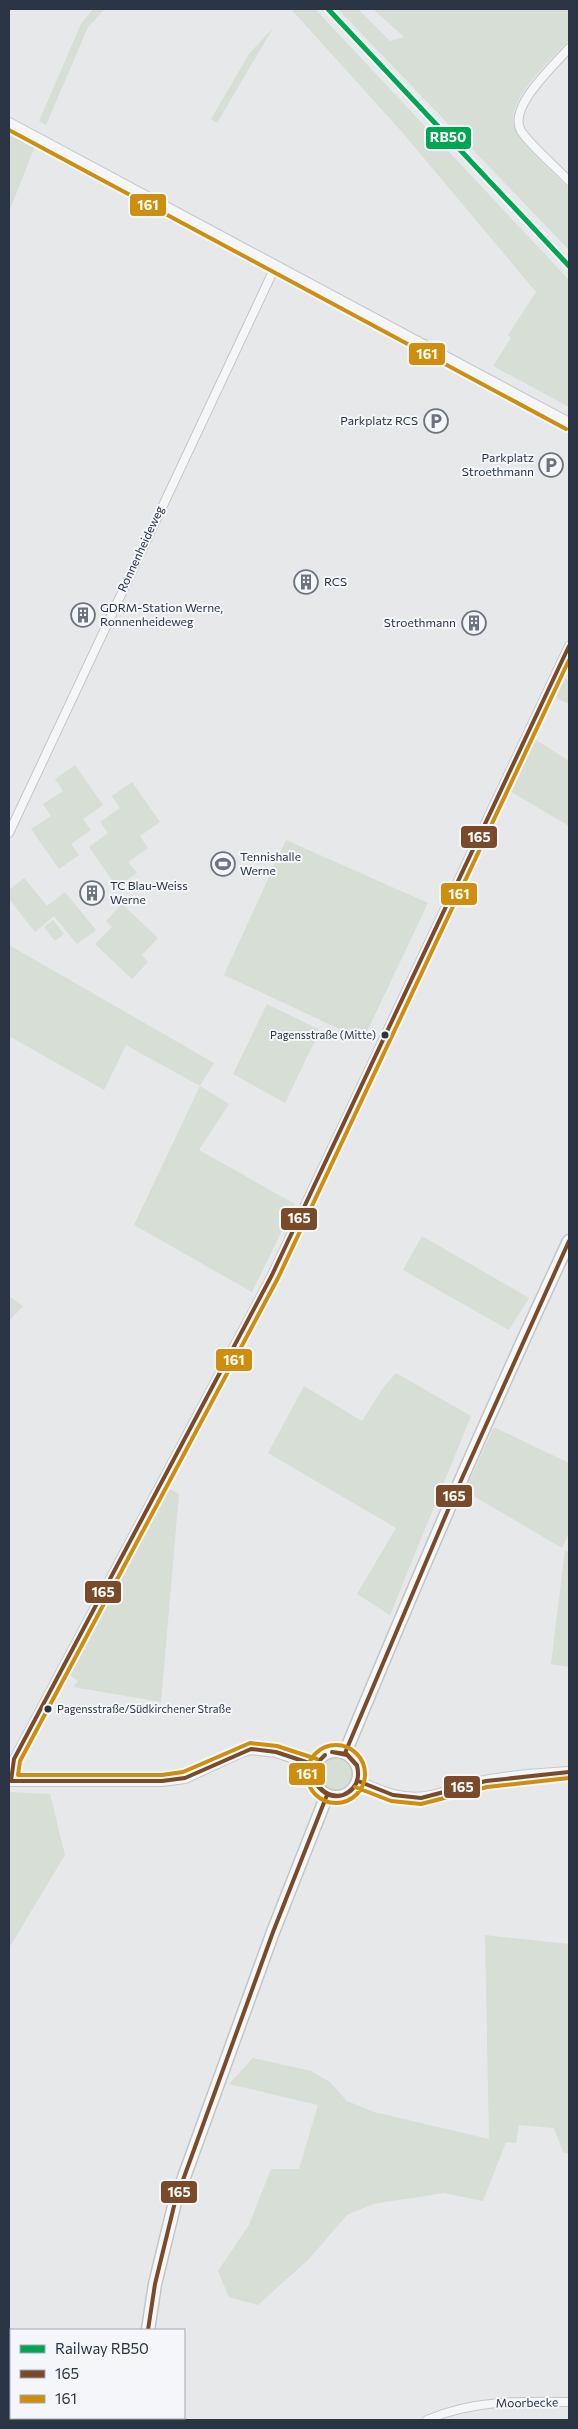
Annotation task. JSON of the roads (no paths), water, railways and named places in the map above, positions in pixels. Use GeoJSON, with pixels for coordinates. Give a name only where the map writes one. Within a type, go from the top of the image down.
{"type":"FeatureCollection","features":[{"type":"Feature","properties":{"kind":"main road"},"geometry":{"type":"LineString","coordinates":[[345,1753],[399,1621],[480,1436],[569,1241]]}},
{"type":"Feature","properties":{"kind":"main road"},"geometry":{"type":"LineString","coordinates":[[332,1751],[345,1753],[353,1759],[357,1766],[358,1781],[354,1788],[342,1796],[327,1795],[316,1786],[314,1779],[315,1765],[325,1754],[332,1751]]}},
{"type":"Feature","properties":{"kind":"main road"},"geometry":{"type":"LineString","coordinates":[[148,2329],[155,2284],[175,2202],[273,1932],[327,1795]]}},
{"type":"Feature","properties":{"kind":"street"},"geometry":{"type":"LineString","coordinates":[[569,48],[526,98],[518,116],[521,131],[569,181]]}},
{"type":"Feature","properties":{"kind":"street"},"geometry":{"type":"LineString","coordinates":[[9,123],[569,422]]}},
{"type":"Feature","properties":{"kind":"street","name":"Ronnenheideweg"},"geometry":{"type":"LineString","coordinates":[[9,833],[276,265]]}},
{"type":"Feature","properties":{"kind":"street"},"geometry":{"type":"LineString","coordinates":[[315,1765],[276,1752],[251,1749],[185,1778],[162,1781],[10,1781],[14,1759],[276,1266],[569,646]]}},
{"type":"Feature","properties":{"kind":"street"},"geometry":{"type":"LineString","coordinates":[[358,1781],[382,1792],[414,1798],[431,1796],[473,1783],[520,1775],[569,1772]]}},
{"type":"Feature","properties":{"kind":"street","name":"Moorbecke"},"geometry":{"type":"LineString","coordinates":[[426,2420],[438,2415],[496,2402],[569,2402]]}},
{"type":"Feature","properties":{"kind":"rail line","name":"RB50"},"geometry":{"type":"LineString","coordinates":[[328,9],[569,266]]}},
{"type":"Feature","properties":{"kind":"place","name":"Parkplatz RCS"},"geometry":{"type":"Point","coordinates":[436,421]}},
{"type":"Feature","properties":{"kind":"place","name":"Parkplatz Stroethmann"},"geometry":{"type":"Point","coordinates":[551,465]}},
{"type":"Feature","properties":{"kind":"place","name":"RCS"},"geometry":{"type":"Point","coordinates":[306,582]}},
{"type":"Feature","properties":{"kind":"place","name":"GDRM-Station Werne, Ronnenheideweg"},"geometry":{"type":"Point","coordinates":[83,615]}},
{"type":"Feature","properties":{"kind":"place","name":"Stroethmann"},"geometry":{"type":"Point","coordinates":[474,623]}},
{"type":"Feature","properties":{"kind":"place","name":"Tennishalle Werne"},"geometry":{"type":"Point","coordinates":[223,864]}},
{"type":"Feature","properties":{"kind":"place","name":"TC Blau-Weiss Werne"},"geometry":{"type":"Point","coordinates":[92,893]}},
{"type":"Feature","properties":{"kind":"place","name":"Pagensstraße (Mitte)"},"geometry":{"type":"Point","coordinates":[385,1035]}},
{"type":"Feature","properties":{"kind":"place","name":"Pagensstraße/Südkirchener Straße"},"geometry":{"type":"Point","coordinates":[48,1709]}}]}
